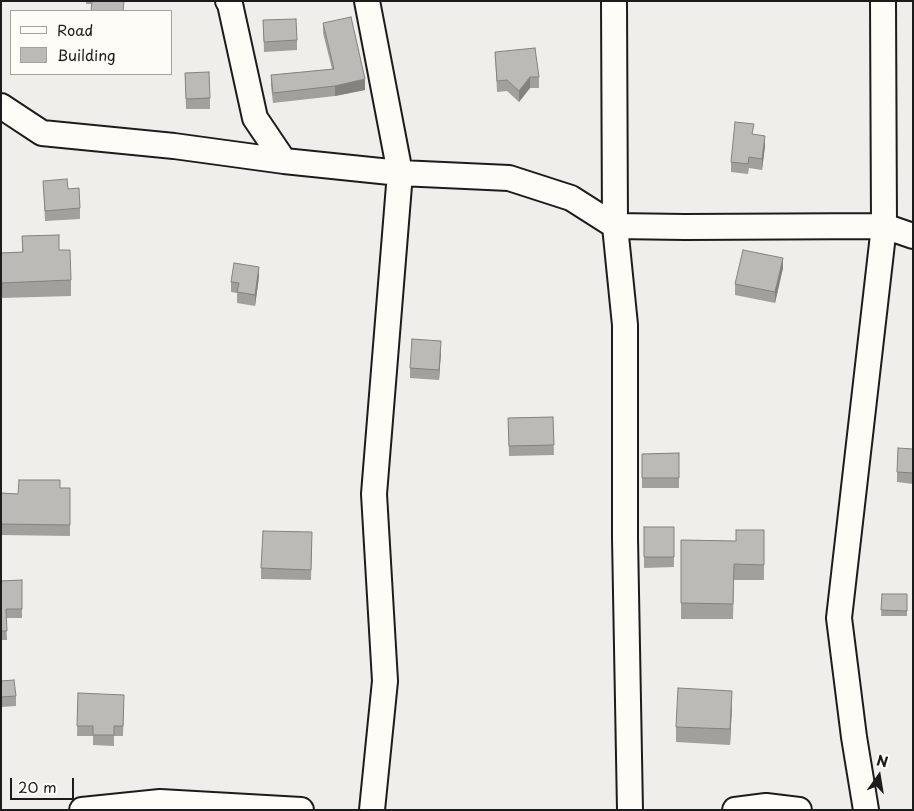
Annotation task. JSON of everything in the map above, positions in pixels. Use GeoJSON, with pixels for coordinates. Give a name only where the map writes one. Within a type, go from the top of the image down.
{"type":"FeatureCollection","features":[{"type":"Feature","properties":{"kind":"street"},"geometry":{"type":"LineString","coordinates":[[228,1],[255,118],[284,161]]}},
{"type":"Feature","properties":{"kind":"street"},"geometry":{"type":"LineString","coordinates":[[367,1],[400,173],[374,494],[385,681],[372,810]]}},
{"type":"Feature","properties":{"kind":"street"},"geometry":{"type":"LineString","coordinates":[[614,1],[615,226],[626,325],[625,538],[630,810]]}},
{"type":"Feature","properties":{"kind":"street"},"geometry":{"type":"LineString","coordinates":[[866,810],[854,737],[839,618],[884,226],[883,1]]}},
{"type":"Feature","properties":{"kind":"street"},"geometry":{"type":"LineString","coordinates":[[1,106],[42,134],[174,146],[284,161],[400,173],[508,178],[571,198],[615,226],[884,226],[913,236]]}},
{"type":"Feature","properties":{"kind":"street"},"geometry":{"type":"LineString","coordinates":[[82,810],[160,802],[301,810]]}},
{"type":"Feature","properties":{"kind":"street"},"geometry":{"type":"LineString","coordinates":[[735,810],[766,806],[798,810]]}},
{"type":"Feature","properties":{"kind":"building"},"geometry":{"type":"Polygon","coordinates":[[[92,1],[124,1],[123,10],[91,10],[92,1]]]}},
{"type":"Feature","properties":{"kind":"building"},"geometry":{"type":"Polygon","coordinates":[[[351,17],[365,79],[335,86],[273,93],[271,75],[334,69],[323,23],[351,17]]]}},
{"type":"Feature","properties":{"kind":"building"},"geometry":{"type":"Polygon","coordinates":[[[296,19],[297,40],[264,42],[263,20],[296,19]]]}},
{"type":"Feature","properties":{"kind":"building"},"geometry":{"type":"Polygon","coordinates":[[[535,48],[539,77],[530,77],[519,91],[507,80],[497,81],[495,52],[535,48]]]}},
{"type":"Feature","properties":{"kind":"building"},"geometry":{"type":"Polygon","coordinates":[[[209,72],[210,98],[186,99],[185,73],[209,72]]]}},
{"type":"Feature","properties":{"kind":"building"},"geometry":{"type":"Polygon","coordinates":[[[735,122],[754,124],[752,134],[765,136],[762,159],[749,157],[748,164],[731,162],[735,122]]]}},
{"type":"Feature","properties":{"kind":"building"},"geometry":{"type":"Polygon","coordinates":[[[67,179],[68,189],[79,188],[80,208],[45,211],[43,181],[67,179]]]}},
{"type":"Feature","properties":{"kind":"building"},"geometry":{"type":"Polygon","coordinates":[[[59,235],[59,250],[70,250],[71,280],[1,283],[1,253],[23,252],[22,236],[59,235]]]}},
{"type":"Feature","properties":{"kind":"building"},"geometry":{"type":"Polygon","coordinates":[[[743,250],[783,258],[775,292],[735,284],[743,250]]]}},
{"type":"Feature","properties":{"kind":"building"},"geometry":{"type":"Polygon","coordinates":[[[234,263],[259,267],[255,295],[237,292],[239,283],[231,282],[234,263]]]}},
{"type":"Feature","properties":{"kind":"building"},"geometry":{"type":"Polygon","coordinates":[[[412,339],[441,341],[439,370],[410,368],[412,339]]]}},
{"type":"Feature","properties":{"kind":"building"},"geometry":{"type":"Polygon","coordinates":[[[553,417],[554,445],[509,446],[508,418],[553,417]]]}},
{"type":"Feature","properties":{"kind":"building"},"geometry":{"type":"Polygon","coordinates":[[[898,448],[913,449],[913,473],[897,472],[898,448]]]}},
{"type":"Feature","properties":{"kind":"building"},"geometry":{"type":"Polygon","coordinates":[[[679,453],[679,478],[642,478],[642,454],[679,453]]]}},
{"type":"Feature","properties":{"kind":"building"},"geometry":{"type":"Polygon","coordinates":[[[19,480],[60,480],[60,488],[70,488],[70,525],[1,524],[1,493],[18,494],[19,480]]]}},
{"type":"Feature","properties":{"kind":"building"},"geometry":{"type":"Polygon","coordinates":[[[644,527],[674,527],[674,557],[644,557],[644,527]]]}},
{"type":"Feature","properties":{"kind":"building"},"geometry":{"type":"Polygon","coordinates":[[[736,530],[764,530],[764,565],[734,564],[733,604],[681,603],[681,540],[736,541],[736,530]]]}},
{"type":"Feature","properties":{"kind":"building"},"geometry":{"type":"Polygon","coordinates":[[[263,531],[312,532],[311,570],[261,568],[263,531]]]}},
{"type":"Feature","properties":{"kind":"building"},"geometry":{"type":"Polygon","coordinates":[[[22,580],[22,609],[6,609],[7,631],[1,631],[1,581],[22,580]]]}},
{"type":"Feature","properties":{"kind":"building"},"geometry":{"type":"Polygon","coordinates":[[[882,594],[907,594],[907,611],[881,610],[882,594]]]}},
{"type":"Feature","properties":{"kind":"building"},"geometry":{"type":"Polygon","coordinates":[[[14,680],[16,696],[1,697],[1,681],[14,680]]]}},
{"type":"Feature","properties":{"kind":"building"},"geometry":{"type":"Polygon","coordinates":[[[678,688],[732,691],[730,729],[676,727],[678,688]]]}},
{"type":"Feature","properties":{"kind":"building"},"geometry":{"type":"Polygon","coordinates":[[[78,693],[124,695],[123,726],[114,726],[114,735],[93,735],[93,726],[77,726],[78,693]]]}}]}
